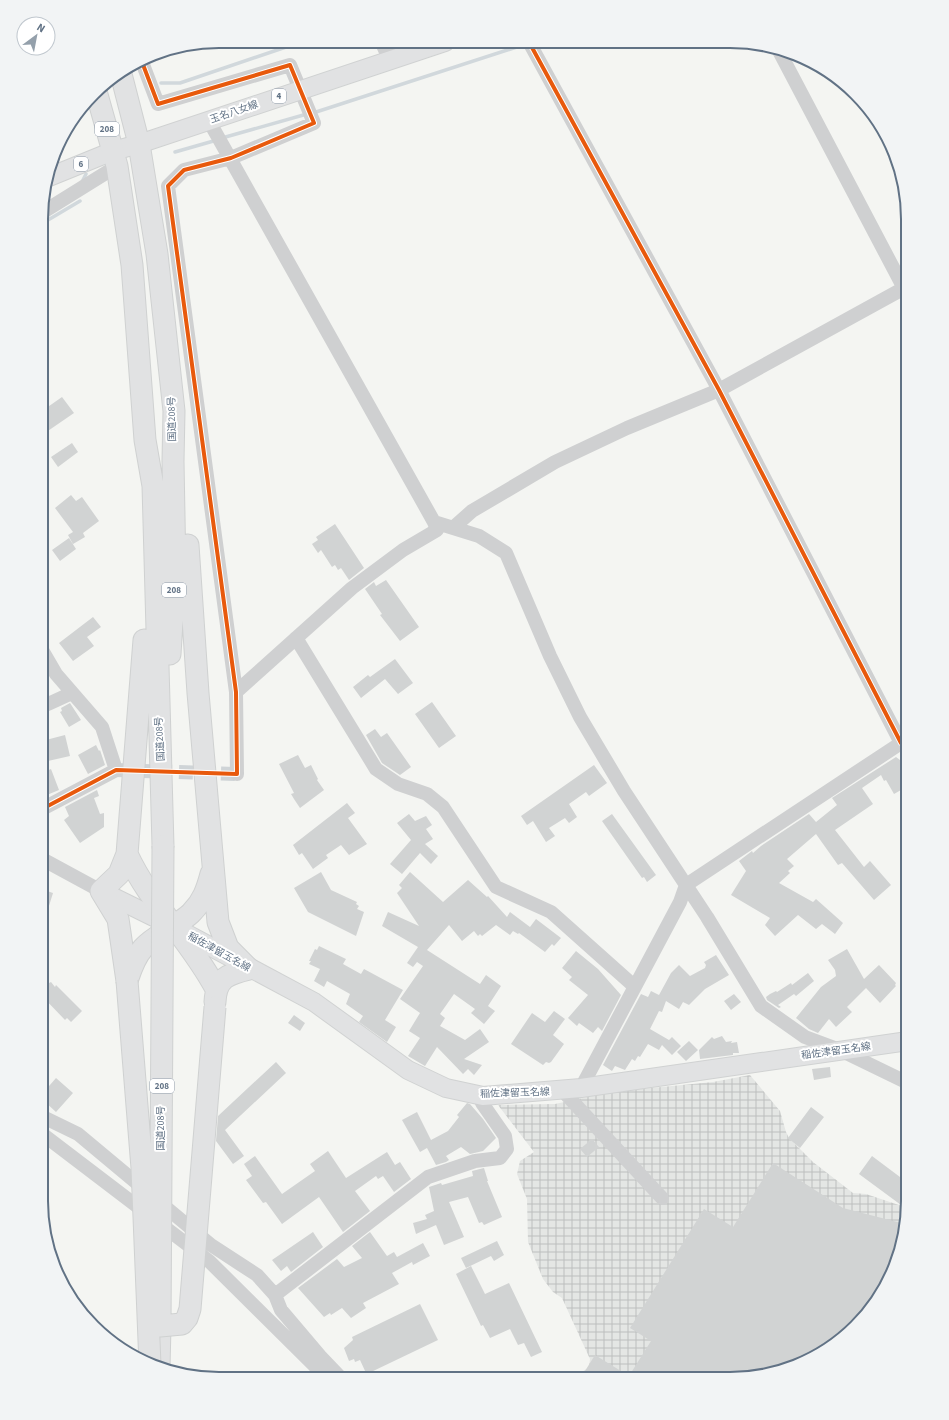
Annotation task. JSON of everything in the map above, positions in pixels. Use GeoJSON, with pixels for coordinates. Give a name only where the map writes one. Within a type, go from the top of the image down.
{"type":"FeatureCollection","features":[{"type":"Feature","properties":{"kind":"highway","name":"国道208号"},"geometry":{"type":"LineString","coordinates":[[122,78],[139,144],[157,254],[174,411],[172,461],[175,572],[162,769]]}},
{"type":"Feature","properties":{"kind":"highway","name":"国道208号"},"geometry":{"type":"LineString","coordinates":[[98,98],[115,159],[132,266],[145,440],[154,486],[163,846],[159,1361]]}},
{"type":"Feature","properties":{"kind":"highway"},"geometry":{"type":"LineString","coordinates":[[160,1326],[182,1324],[187,1318],[190,1309],[215,998],[222,980],[232,974],[249,969],[228,948],[218,922],[198,693],[181,460],[174,411]]}},
{"type":"Feature","properties":{"kind":"highway"},"geometry":{"type":"LineString","coordinates":[[145,440],[147,565],[144,659],[127,854],[119,874],[101,891],[118,919],[127,981],[142,1168],[150,1357]]}},
{"type":"Feature","properties":{"kind":"highway"},"geometry":{"type":"LineString","coordinates":[[127,854],[137,876],[207,973],[215,998]]}},
{"type":"Feature","properties":{"kind":"highway"},"geometry":{"type":"LineString","coordinates":[[127,981],[135,958],[142,948],[152,938],[192,913],[205,896],[214,864]]}},
{"type":"Feature","properties":{"kind":"main road","name":"玉名八女線"},"geometry":{"type":"LineString","coordinates":[[115,159],[139,144],[300,89],[428,48]]}},
{"type":"Feature","properties":{"kind":"main road","name":"6"},"geometry":{"type":"LineString","coordinates":[[54,176],[115,159]]}},
{"type":"Feature","properties":{"kind":"main road","name":"稲佐津留玉名線"},"geometry":{"type":"LineString","coordinates":[[101,891],[172,926],[249,969],[314,1002],[408,1070],[446,1088],[482,1096],[581,1088],[901,1042]]}},
{"type":"Feature","properties":{"kind":"street"},"geometry":{"type":"LineString","coordinates":[[384,48],[390,61]]}},
{"type":"Feature","properties":{"kind":"street"},"geometry":{"type":"LineString","coordinates":[[532,48],[719,390],[901,735]]}},
{"type":"Feature","properties":{"kind":"street"},"geometry":{"type":"LineString","coordinates":[[782,56],[901,279]]}},
{"type":"Feature","properties":{"kind":"street"},"geometry":{"type":"LineString","coordinates":[[143,66],[158,104],[290,65],[314,123],[231,158],[184,170],[168,186],[236,692],[237,774]]}},
{"type":"Feature","properties":{"kind":"street"},"geometry":{"type":"LineString","coordinates":[[209,121],[434,522],[436,530],[403,550],[352,588],[236,692]]}},
{"type":"Feature","properties":{"kind":"street"},"geometry":{"type":"LineString","coordinates":[[48,208],[115,159]]}},
{"type":"Feature","properties":{"kind":"street"},"geometry":{"type":"LineString","coordinates":[[454,527],[472,511],[555,462],[627,428],[719,390],[901,293]]}},
{"type":"Feature","properties":{"kind":"street"},"geometry":{"type":"LineString","coordinates":[[434,522],[480,536],[506,553],[550,656],[580,717],[624,791],[686,885],[761,1006],[805,1037],[840,1050],[901,1080]]}},
{"type":"Feature","properties":{"kind":"street"},"geometry":{"type":"LineString","coordinates":[[296,638],[376,769],[398,784],[427,794],[443,807],[496,887],[551,912],[634,986]]}},
{"type":"Feature","properties":{"kind":"street"},"geometry":{"type":"LineString","coordinates":[[48,660],[56,674],[102,727],[116,770],[48,806]]}},
{"type":"Feature","properties":{"kind":"street"},"geometry":{"type":"LineString","coordinates":[[48,704],[72,693]]}},
{"type":"Feature","properties":{"kind":"street"},"geometry":{"type":"LineString","coordinates":[[581,1088],[680,902],[686,885],[901,746]]}},
{"type":"Feature","properties":{"kind":"street"},"geometry":{"type":"LineString","coordinates":[[48,862],[101,891]]}},
{"type":"Feature","properties":{"kind":"street"},"geometry":{"type":"LineString","coordinates":[[562,1090],[662,1198]]}},
{"type":"Feature","properties":{"kind":"street"},"geometry":{"type":"LineString","coordinates":[[276,1295],[428,1177],[476,1161],[500,1158],[507,1149],[505,1136],[482,1103],[482,1096]]}},
{"type":"Feature","properties":{"kind":"street"},"geometry":{"type":"LineString","coordinates":[[48,1119],[78,1134],[211,1245],[257,1275],[276,1295],[281,1310],[335,1372]]}},
{"type":"Feature","properties":{"kind":"street"},"geometry":{"type":"LineString","coordinates":[[48,1138],[209,1261],[322,1372]]}},
{"type":"Feature","properties":{"kind":"shaded area"},"geometry":{"type":"Polygon","coordinates":[[[750,1075],[780,1111],[789,1138],[813,1162],[853,1193],[866,1194],[901,1206],[898,1235],[888,1267],[878,1287],[866,1305],[843,1330],[816,1349],[785,1363],[764,1369],[742,1372],[582,1372],[589,1367],[590,1359],[562,1298],[553,1292],[543,1279],[528,1242],[527,1199],[517,1174],[520,1161],[534,1152],[498,1105],[555,1104],[610,1092],[713,1082],[750,1075]]]}},
{"type":"Feature","properties":{"kind":"building"},"geometry":{"type":"Polygon","coordinates":[[[62,397],[74,413],[48,431],[48,407],[62,397]]]}},
{"type":"Feature","properties":{"kind":"building"},"geometry":{"type":"Polygon","coordinates":[[[72,443],[78,452],[58,467],[51,457],[72,443]]]}},
{"type":"Feature","properties":{"kind":"building"},"geometry":{"type":"Polygon","coordinates":[[[71,495],[76,501],[82,497],[99,521],[83,533],[85,537],[73,544],[68,535],[73,532],[55,508],[71,495]]]}},
{"type":"Feature","properties":{"kind":"building"},"geometry":{"type":"Polygon","coordinates":[[[335,524],[364,568],[349,580],[341,568],[338,570],[335,565],[332,567],[321,550],[318,553],[312,544],[318,540],[316,537],[335,524]]]}},
{"type":"Feature","properties":{"kind":"building"},"geometry":{"type":"Polygon","coordinates":[[[69,538],[76,549],[60,561],[52,550],[69,538]]]}},
{"type":"Feature","properties":{"kind":"building"},"geometry":{"type":"Polygon","coordinates":[[[386,580],[419,627],[400,641],[380,615],[382,614],[365,589],[374,582],[376,586],[386,580]]]}},
{"type":"Feature","properties":{"kind":"building"},"geometry":{"type":"Polygon","coordinates":[[[93,617],[101,627],[87,637],[94,646],[73,661],[59,643],[93,617]]]}},
{"type":"Feature","properties":{"kind":"building"},"geometry":{"type":"Polygon","coordinates":[[[395,659],[413,683],[398,694],[385,679],[361,698],[353,687],[368,675],[370,677],[395,659]]]}},
{"type":"Feature","properties":{"kind":"building"},"geometry":{"type":"Polygon","coordinates":[[[432,702],[456,736],[439,748],[415,714],[432,702]]]}},
{"type":"Feature","properties":{"kind":"building"},"geometry":{"type":"Polygon","coordinates":[[[70,703],[81,720],[69,727],[60,712],[62,711],[61,708],[70,703]]]}},
{"type":"Feature","properties":{"kind":"building"},"geometry":{"type":"Polygon","coordinates":[[[375,729],[381,737],[387,733],[411,767],[400,775],[382,763],[366,735],[375,729]]]}},
{"type":"Feature","properties":{"kind":"building"},"geometry":{"type":"Polygon","coordinates":[[[65,735],[70,756],[48,761],[48,739],[65,735]]]}},
{"type":"Feature","properties":{"kind":"building"},"geometry":{"type":"Polygon","coordinates":[[[96,745],[99,751],[100,750],[105,765],[88,774],[78,755],[96,745]]]}},
{"type":"Feature","properties":{"kind":"building"},"geometry":{"type":"Polygon","coordinates":[[[298,755],[305,768],[311,765],[318,779],[317,780],[324,790],[300,808],[291,794],[294,793],[279,764],[298,755]]]}},
{"type":"Feature","properties":{"kind":"building"},"geometry":{"type":"Polygon","coordinates":[[[896,757],[901,761],[901,790],[894,794],[886,780],[884,781],[881,775],[862,788],[873,804],[835,830],[864,867],[870,861],[891,885],[874,900],[842,863],[838,865],[816,834],[787,859],[794,866],[788,871],[790,873],[779,883],[813,902],[816,899],[843,923],[835,934],[822,924],[816,929],[798,915],[775,936],[765,925],[770,918],[731,895],[746,871],[739,861],[809,814],[816,822],[837,805],[832,798],[896,757]]]}},
{"type":"Feature","properties":{"kind":"building"},"geometry":{"type":"Polygon","coordinates":[[[594,765],[607,783],[589,796],[586,792],[569,804],[577,817],[569,823],[565,818],[549,828],[555,836],[546,842],[533,821],[527,825],[521,816],[594,765]]]}},
{"type":"Feature","properties":{"kind":"building"},"geometry":{"type":"Polygon","coordinates":[[[51,769],[59,790],[48,795],[48,770],[51,769]]]}},
{"type":"Feature","properties":{"kind":"building"},"geometry":{"type":"Polygon","coordinates":[[[97,790],[99,796],[94,798],[100,814],[104,813],[104,827],[80,843],[64,820],[69,816],[65,807],[97,790]]]}},
{"type":"Feature","properties":{"kind":"building"},"geometry":{"type":"Polygon","coordinates":[[[347,803],[355,813],[348,818],[367,844],[349,855],[341,845],[326,855],[328,858],[313,869],[302,853],[299,855],[293,845],[347,803]]]}},
{"type":"Feature","properties":{"kind":"building"},"geometry":{"type":"Polygon","coordinates":[[[409,814],[415,821],[426,816],[432,825],[426,829],[433,839],[425,844],[438,856],[431,864],[420,853],[402,874],[390,864],[411,840],[397,823],[409,814]]]}},
{"type":"Feature","properties":{"kind":"building"},"geometry":{"type":"Polygon","coordinates":[[[612,814],[656,875],[647,882],[644,877],[642,878],[602,821],[612,814]]]}},
{"type":"Feature","properties":{"kind":"building"},"geometry":{"type":"Polygon","coordinates":[[[321,872],[331,890],[357,902],[356,904],[359,906],[357,909],[364,912],[356,936],[308,912],[294,888],[321,872]]]}},
{"type":"Feature","properties":{"kind":"building"},"geometry":{"type":"Polygon","coordinates":[[[410,872],[443,902],[468,880],[487,897],[488,896],[507,917],[510,912],[530,927],[536,919],[561,938],[554,946],[552,944],[545,952],[519,933],[518,934],[513,931],[510,935],[496,925],[482,936],[480,934],[478,936],[474,931],[462,941],[449,925],[427,950],[480,984],[486,975],[501,986],[488,1006],[495,1011],[484,1024],[471,1013],[475,1009],[454,994],[440,1014],[445,1018],[440,1026],[465,1040],[480,1029],[489,1042],[464,1059],[482,1065],[474,1075],[468,1069],[463,1074],[437,1047],[425,1066],[408,1056],[420,1038],[409,1031],[420,1013],[400,999],[423,966],[417,962],[413,967],[407,963],[418,947],[382,926],[388,912],[419,926],[397,893],[402,888],[399,885],[410,872]]]}},
{"type":"Feature","properties":{"kind":"building"},"geometry":{"type":"Polygon","coordinates":[[[48,891],[53,893],[48,909],[48,891]]]}},
{"type":"Feature","properties":{"kind":"building"},"geometry":{"type":"Polygon","coordinates":[[[319,946],[346,959],[343,964],[361,974],[364,969],[403,990],[385,1020],[396,1027],[387,1042],[359,1022],[363,1016],[346,1004],[350,994],[327,981],[324,987],[314,981],[320,969],[309,964],[311,961],[309,961],[315,949],[317,950],[319,946]]]}},
{"type":"Feature","properties":{"kind":"building"},"geometry":{"type":"Polygon","coordinates":[[[847,949],[864,979],[879,965],[896,983],[896,986],[880,1003],[866,988],[847,1007],[852,1012],[836,1027],[829,1019],[818,1033],[809,1029],[796,1018],[821,987],[836,976],[835,970],[828,960],[847,949]]]}},
{"type":"Feature","properties":{"kind":"building"},"geometry":{"type":"Polygon","coordinates":[[[576,951],[598,969],[621,995],[602,1031],[598,1027],[593,1033],[579,1023],[577,1026],[568,1018],[588,995],[569,980],[572,977],[562,968],[576,951]]]}},
{"type":"Feature","properties":{"kind":"building"},"geometry":{"type":"Polygon","coordinates":[[[716,955],[729,975],[705,989],[689,1005],[683,1002],[679,1009],[666,1001],[662,1012],[659,1011],[650,1029],[669,1040],[672,1037],[681,1046],[672,1055],[662,1045],[659,1050],[648,1044],[640,1057],[638,1056],[635,1061],[632,1059],[625,1070],[615,1066],[612,1071],[603,1065],[641,994],[648,997],[651,991],[659,995],[671,973],[679,965],[690,976],[705,968],[706,965],[704,962],[716,955]]]}},
{"type":"Feature","properties":{"kind":"building"},"geometry":{"type":"Polygon","coordinates":[[[808,973],[814,981],[796,996],[794,994],[778,1005],[781,1007],[779,1008],[767,1000],[766,997],[770,994],[776,991],[777,992],[791,983],[792,985],[808,973]]]}},
{"type":"Feature","properties":{"kind":"building"},"geometry":{"type":"Polygon","coordinates":[[[48,982],[51,982],[55,987],[56,985],[82,1011],[71,1022],[67,1018],[65,1020],[48,1002],[48,982]]]}},
{"type":"Feature","properties":{"kind":"building"},"geometry":{"type":"Polygon","coordinates":[[[734,994],[741,1002],[731,1010],[724,1001],[734,994]]]}},
{"type":"Feature","properties":{"kind":"building"},"geometry":{"type":"Polygon","coordinates":[[[554,1011],[565,1019],[553,1035],[564,1044],[551,1062],[546,1062],[543,1065],[511,1044],[532,1013],[545,1022],[554,1011]]]}},
{"type":"Feature","properties":{"kind":"building"},"geometry":{"type":"Polygon","coordinates":[[[294,1015],[305,1023],[300,1031],[288,1023],[294,1015]]]}},
{"type":"Feature","properties":{"kind":"building"},"geometry":{"type":"Polygon","coordinates":[[[722,1036],[726,1042],[737,1042],[739,1053],[700,1059],[699,1050],[712,1037],[714,1039],[722,1036]]]}},
{"type":"Feature","properties":{"kind":"building"},"geometry":{"type":"Polygon","coordinates":[[[689,1041],[698,1050],[686,1061],[677,1052],[689,1041]]]}},
{"type":"Feature","properties":{"kind":"building"},"geometry":{"type":"Polygon","coordinates":[[[276,1062],[286,1073],[225,1130],[244,1156],[233,1164],[216,1141],[218,1116],[276,1062]]]}},
{"type":"Feature","properties":{"kind":"building"},"geometry":{"type":"Polygon","coordinates":[[[830,1067],[831,1077],[814,1080],[812,1069],[830,1067]]]}},
{"type":"Feature","properties":{"kind":"building"},"geometry":{"type":"Polygon","coordinates":[[[56,1078],[73,1093],[56,1112],[48,1105],[48,1087],[56,1078]]]}},
{"type":"Feature","properties":{"kind":"building"},"geometry":{"type":"Polygon","coordinates":[[[467,1103],[470,1104],[483,1119],[496,1138],[483,1151],[470,1154],[461,1147],[446,1156],[449,1160],[436,1165],[427,1148],[420,1152],[402,1120],[417,1112],[431,1140],[448,1131],[459,1117],[457,1115],[467,1103]]]}},
{"type":"Feature","properties":{"kind":"building"},"geometry":{"type":"Polygon","coordinates":[[[811,1107],[824,1117],[800,1148],[788,1138],[811,1107]]]}},
{"type":"Feature","properties":{"kind":"building"},"geometry":{"type":"Polygon","coordinates":[[[592,1139],[599,1147],[587,1157],[580,1149],[592,1139]]]}},
{"type":"Feature","properties":{"kind":"building"},"geometry":{"type":"Polygon","coordinates":[[[328,1151],[346,1178],[387,1152],[395,1165],[400,1162],[411,1179],[394,1192],[383,1176],[378,1179],[376,1176],[355,1191],[370,1211],[343,1232],[319,1197],[282,1224],[266,1202],[263,1203],[246,1180],[252,1176],[244,1164],[255,1156],[282,1194],[315,1171],[310,1164],[328,1151]]]}},
{"type":"Feature","properties":{"kind":"building"},"geometry":{"type":"Polygon","coordinates":[[[872,1156],[901,1178],[901,1205],[859,1174],[872,1156]]]}},
{"type":"Feature","properties":{"kind":"building"},"geometry":{"type":"Polygon","coordinates":[[[773,1163],[843,1208],[900,1223],[892,1256],[878,1287],[859,1314],[843,1330],[816,1349],[785,1363],[753,1371],[632,1372],[651,1341],[630,1328],[704,1209],[733,1227],[773,1163]]]}},
{"type":"Feature","properties":{"kind":"building"},"geometry":{"type":"Polygon","coordinates":[[[484,1168],[487,1181],[502,1217],[484,1225],[482,1222],[479,1223],[468,1197],[449,1202],[464,1237],[444,1245],[436,1225],[416,1234],[413,1223],[427,1219],[425,1215],[434,1211],[429,1187],[441,1183],[442,1185],[473,1176],[472,1171],[484,1168]]]}},
{"type":"Feature","properties":{"kind":"building"},"geometry":{"type":"Polygon","coordinates":[[[313,1232],[323,1247],[291,1272],[287,1266],[281,1271],[272,1260],[313,1232]]]}},
{"type":"Feature","properties":{"kind":"building"},"geometry":{"type":"Polygon","coordinates":[[[370,1232],[387,1256],[394,1252],[397,1257],[423,1243],[430,1256],[413,1265],[412,1262],[392,1273],[399,1284],[363,1303],[366,1308],[351,1318],[342,1308],[331,1315],[330,1313],[324,1317],[298,1288],[337,1259],[344,1267],[362,1258],[352,1246],[370,1232]]]}},
{"type":"Feature","properties":{"kind":"building"},"geometry":{"type":"Polygon","coordinates":[[[497,1241],[504,1255],[494,1261],[491,1256],[466,1268],[461,1258],[497,1241]]]}},
{"type":"Feature","properties":{"kind":"building"},"geometry":{"type":"Polygon","coordinates":[[[471,1266],[485,1294],[509,1283],[542,1352],[531,1357],[524,1343],[518,1345],[510,1329],[490,1338],[483,1325],[481,1326],[456,1274],[471,1266]]]}},
{"type":"Feature","properties":{"kind":"building"},"geometry":{"type":"Polygon","coordinates":[[[420,1304],[438,1340],[371,1372],[366,1372],[360,1360],[355,1362],[354,1359],[349,1361],[344,1348],[353,1340],[352,1337],[420,1304]]]}},
{"type":"Feature","properties":{"kind":"building"},"geometry":{"type":"Polygon","coordinates":[[[595,1355],[623,1372],[584,1372],[595,1355]]]}},
{"type":"Feature","properties":{"kind":"waterway"},"geometry":{"type":"LineString","coordinates":[[161,83],[180,83],[283,48]]}},
{"type":"Feature","properties":{"kind":"waterway"},"geometry":{"type":"LineString","coordinates":[[313,113],[514,48]]}},
{"type":"Feature","properties":{"kind":"waterway"},"geometry":{"type":"LineString","coordinates":[[222,138],[307,114]]}},
{"type":"Feature","properties":{"kind":"waterway"},"geometry":{"type":"LineString","coordinates":[[175,152],[217,140]]}},
{"type":"Feature","properties":{"kind":"waterway"},"geometry":{"type":"LineString","coordinates":[[82,182],[86,174]]}},
{"type":"Feature","properties":{"kind":"waterway"},"geometry":{"type":"LineString","coordinates":[[48,220],[80,201]]}},
{"type":"Feature","properties":{"kind":"tunnel"},"geometry":{"type":"LineString","coordinates":[[116,770],[237,774]]}},
{"type":"Feature","properties":{"kind":"cycle path"},"geometry":{"type":"LineString","coordinates":[[532,48],[719,390],[901,743]]}},
{"type":"Feature","properties":{"kind":"cycle path"},"geometry":{"type":"LineString","coordinates":[[48,806],[116,770],[237,774],[236,692],[168,186],[184,170],[231,158],[314,123],[290,65],[158,104],[143,66]]}}]}
